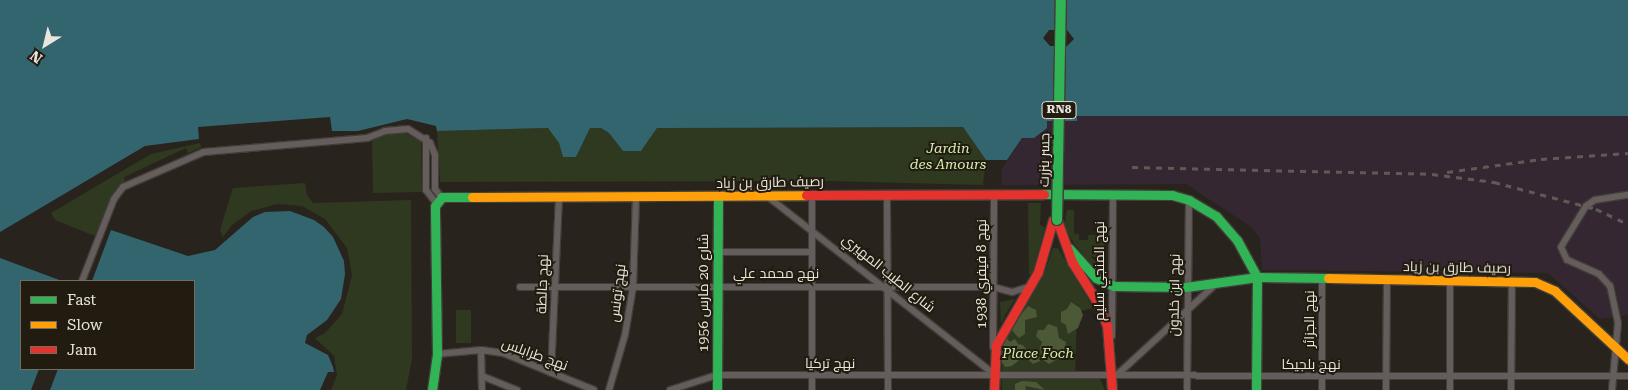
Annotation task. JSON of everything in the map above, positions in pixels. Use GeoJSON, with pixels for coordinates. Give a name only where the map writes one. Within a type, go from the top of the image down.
{"type":"FeatureCollection","features":[{"type":"Feature","properties":{"kind":"main road","name":"جسر بنزرت"},"geometry":{"type":"LineString","coordinates":[[1056,227],[1057,0]]}},
{"type":"Feature","properties":{"kind":"main road","name":"جسر بنزرت"},"geometry":{"type":"LineString","coordinates":[[1056,227],[1061,0]]}},
{"type":"Feature","properties":{"kind":"main road","name":"رصيف طارق بن زياد"},"geometry":{"type":"LineString","coordinates":[[439,200],[766,195],[1172,195],[1189,200],[1228,227],[1257,278]]}},
{"type":"Feature","properties":{"kind":"main road","name":"شارع 20 مارس 1956"},"geometry":{"type":"LineString","coordinates":[[717,390],[716,252],[718,196]]}},
{"type":"Feature","properties":{"kind":"main road"},"geometry":{"type":"LineString","coordinates":[[432,390],[436,354],[439,200]]}},
{"type":"Feature","properties":{"kind":"main road"},"geometry":{"type":"LineString","coordinates":[[1056,227],[1096,278],[1114,286],[1186,287]]}},
{"type":"Feature","properties":{"kind":"main road","name":"RN8"},"geometry":{"type":"LineString","coordinates":[[994,390],[993,353],[1006,323],[1042,263],[1056,227]]}},
{"type":"Feature","properties":{"kind":"main road","name":"نهج المنجي سليم"},"geometry":{"type":"LineString","coordinates":[[1056,227],[1103,314],[1115,374],[1112,390]]}},
{"type":"Feature","properties":{"kind":"main road"},"geometry":{"type":"LineString","coordinates":[[1256,390],[1257,278]]}},
{"type":"Feature","properties":{"kind":"main road","name":"رصيف طارق بن زياد"},"geometry":{"type":"LineString","coordinates":[[1186,287],[1257,278],[1535,282],[1555,291],[1628,359]]}},
{"type":"Feature","properties":{"kind":"street"},"geometry":{"type":"LineString","coordinates":[[82,280],[119,192],[128,184],[194,155],[210,151],[367,138],[402,129],[415,131],[426,138],[435,155],[435,189],[439,200]]}},
{"type":"Feature","properties":{"kind":"street","name":"نهج 8 فيفري 1938"},"geometry":{"type":"LineString","coordinates":[[993,353],[994,194]]}},
{"type":"Feature","properties":{"kind":"street","name":"شارع الطيب المهيري"},"geometry":{"type":"LineString","coordinates":[[766,195],[810,226],[994,374]]}},
{"type":"Feature","properties":{"kind":"street"},"geometry":{"type":"LineString","coordinates":[[812,195],[810,226],[812,390]]}},
{"type":"Feature","properties":{"kind":"street"},"geometry":{"type":"LineString","coordinates":[[887,195],[888,390]]}},
{"type":"Feature","properties":{"kind":"street","name":"نهج المنجي سليم"},"geometry":{"type":"LineString","coordinates":[[1111,348],[1114,286],[1113,195]]}},
{"type":"Feature","properties":{"kind":"street"},"geometry":{"type":"LineString","coordinates":[[1612,390],[1618,316],[1608,281],[1599,274],[1567,260],[1560,246],[1586,206],[1595,200],[1628,195]]}},
{"type":"Feature","properties":{"kind":"street","name":"نهج تونس"},"geometry":{"type":"LineString","coordinates":[[608,390],[624,334],[633,287],[636,196]]}},
{"type":"Feature","properties":{"kind":"street","name":"نهج جالطة"},"geometry":{"type":"LineString","coordinates":[[551,373],[559,197]]}},
{"type":"Feature","properties":{"kind":"street","name":"نهج ابن خلدون"},"geometry":{"type":"LineString","coordinates":[[1186,390],[1186,287],[1189,200]]}},
{"type":"Feature","properties":{"kind":"street"},"geometry":{"type":"LineString","coordinates":[[716,252],[811,252]]}},
{"type":"Feature","properties":{"kind":"street","name":"نهج الجزائر"},"geometry":{"type":"LineString","coordinates":[[1322,278],[1322,390]]}},
{"type":"Feature","properties":{"kind":"street"},"geometry":{"type":"LineString","coordinates":[[1386,390],[1387,280]]}},
{"type":"Feature","properties":{"kind":"street"},"geometry":{"type":"LineString","coordinates":[[1450,281],[1450,390]]}},
{"type":"Feature","properties":{"kind":"street"},"geometry":{"type":"LineString","coordinates":[[1512,282],[1512,390]]}},
{"type":"Feature","properties":{"kind":"street"},"geometry":{"type":"LineString","coordinates":[[1115,374],[1217,283]]}},
{"type":"Feature","properties":{"kind":"street","name":"نهج محمد علي"},"geometry":{"type":"LineString","coordinates":[[520,287],[993,287],[1012,292],[1029,287]]}},
{"type":"Feature","properties":{"kind":"street"},"geometry":{"type":"LineString","coordinates":[[481,350],[482,390]]}},
{"type":"Feature","properties":{"kind":"street","name":"نهج طرابلس"},"geometry":{"type":"LineString","coordinates":[[436,354],[481,350],[503,353],[594,390]]}},
{"type":"Feature","properties":{"kind":"street","name":"نهج بلجيكا"},"geometry":{"type":"LineString","coordinates":[[994,374],[1115,374],[1187,377],[1628,376]]}},
{"type":"Feature","properties":{"kind":"street","name":"نهج تركيا"},"geometry":{"type":"LineString","coordinates":[[670,390],[717,375],[994,374]]}},
{"type":"Feature","properties":{"kind":"street"},"geometry":{"type":"LineString","coordinates":[[482,376],[517,390]]}},
{"type":"Feature","properties":{"kind":"shaded area"},"geometry":{"type":"Polygon","coordinates":[[[1077,116],[1628,116],[1628,315],[1600,319],[1548,273],[1262,270],[1260,238],[1250,226],[1186,184],[1002,185],[1002,169],[1022,138],[1047,121],[1076,121],[1077,116]]]}},
{"type":"Feature","properties":{"kind":"green space","name":"Jardin des Amours"},"geometry":{"type":"Polygon","coordinates":[[[963,127],[986,160],[983,185],[830,181],[440,182],[437,131],[549,128],[559,143],[563,157],[576,157],[590,128],[601,128],[609,133],[623,151],[641,151],[657,128],[963,127]]]}},
{"type":"Feature","properties":{"kind":"green space"},"geometry":{"type":"Polygon","coordinates":[[[404,133],[421,141],[422,192],[373,193],[372,139],[386,134],[404,133]]]}},
{"type":"Feature","properties":{"kind":"green space"},"geometry":{"type":"Polygon","coordinates":[[[200,143],[201,147],[188,153],[186,148],[124,177],[125,181],[115,190],[95,236],[55,220],[51,213],[151,154],[200,143]]]}},
{"type":"Feature","properties":{"kind":"green space"},"geometry":{"type":"Polygon","coordinates":[[[305,183],[307,195],[313,203],[411,200],[412,359],[406,390],[331,390],[337,375],[334,356],[315,338],[325,333],[342,314],[352,275],[347,248],[325,219],[302,206],[277,204],[251,211],[232,225],[223,237],[220,230],[233,188],[305,183]]]}},
{"type":"Feature","properties":{"kind":"green space"},"geometry":{"type":"Polygon","coordinates":[[[1028,203],[1041,203],[1040,225],[1045,227],[1032,275],[1029,274],[1028,203]]]}},
{"type":"Feature","properties":{"kind":"green space"},"geometry":{"type":"Polygon","coordinates":[[[1067,210],[1074,210],[1074,234],[1079,234],[1079,240],[1088,240],[1088,235],[1104,235],[1105,272],[1102,274],[1095,269],[1064,227],[1067,210]]]}},
{"type":"Feature","properties":{"kind":"green space","name":"Place Foch"},"geometry":{"type":"Polygon","coordinates":[[[1053,248],[1058,248],[1093,308],[1077,312],[1075,378],[1100,379],[1105,390],[1002,390],[1001,345],[1044,274],[1053,248]]]}},
{"type":"Feature","properties":{"kind":"green space"},"geometry":{"type":"Polygon","coordinates":[[[1015,299],[1005,315],[1001,324],[1000,302],[1015,299]]]}},
{"type":"Feature","properties":{"kind":"green space"},"geometry":{"type":"Polygon","coordinates":[[[1071,302],[1080,308],[1083,315],[1078,328],[1068,334],[1066,325],[1061,322],[1061,312],[1067,309],[1071,302]]]}},
{"type":"Feature","properties":{"kind":"green space"},"geometry":{"type":"Polygon","coordinates":[[[1028,306],[1036,310],[1037,317],[1025,320],[1025,334],[1019,338],[1010,328],[1028,306]]]}},
{"type":"Feature","properties":{"kind":"green space"},"geometry":{"type":"Polygon","coordinates":[[[456,310],[471,310],[471,343],[456,343],[456,310]]]}},
{"type":"Feature","properties":{"kind":"green space"},"geometry":{"type":"Polygon","coordinates":[[[1048,324],[1057,327],[1059,338],[1066,342],[1064,355],[1049,364],[1042,359],[1040,348],[1042,342],[1036,336],[1038,330],[1044,330],[1048,324]]]}},
{"type":"Feature","properties":{"kind":"green space"},"geometry":{"type":"Polygon","coordinates":[[[1007,338],[1010,342],[1015,339],[1028,352],[1040,356],[1040,361],[1033,364],[1024,356],[1012,366],[1005,367],[999,357],[1002,340],[1007,338]]]}},
{"type":"Feature","properties":{"kind":"green space"},"geometry":{"type":"Polygon","coordinates":[[[1022,381],[1036,382],[1045,390],[1025,386],[1026,390],[1015,390],[1015,384],[1022,381]]]}},
{"type":"Feature","properties":{"kind":"water"},"geometry":{"type":"Polygon","coordinates":[[[0,0],[1628,0],[1628,116],[1077,116],[1077,121],[1047,121],[1047,128],[1034,138],[1022,138],[1007,160],[986,160],[963,127],[657,128],[641,151],[623,151],[609,133],[601,128],[590,128],[576,157],[563,157],[559,143],[548,128],[437,131],[436,126],[407,119],[358,131],[332,131],[330,117],[198,127],[199,139],[145,146],[0,232],[0,0]],[[1049,30],[1043,38],[1050,46],[1067,46],[1074,39],[1067,30],[1049,30]]]}},
{"type":"Feature","properties":{"kind":"water"},"geometry":{"type":"Polygon","coordinates":[[[290,211],[314,220],[333,237],[344,261],[345,274],[341,299],[327,320],[307,335],[305,343],[328,355],[333,367],[334,372],[328,372],[320,390],[50,390],[58,370],[195,370],[195,280],[92,280],[111,230],[188,256],[215,250],[253,217],[265,212],[290,211]]]}},
{"type":"Feature","properties":{"kind":"water"},"geometry":{"type":"Polygon","coordinates":[[[0,258],[59,280],[20,280],[20,370],[39,370],[31,390],[0,390],[0,258]]]}},
{"type":"Feature","properties":{"kind":"railway"},"geometry":{"type":"LineString","coordinates":[[1447,172],[1541,159],[1628,153]]}},
{"type":"Feature","properties":{"kind":"railway"},"geometry":{"type":"LineString","coordinates":[[1132,167],[1432,174],[1494,182],[1596,209],[1628,224]]}},
{"type":"Feature","properties":{"kind":"traffic: fast"},"geometry":{"type":"LineString","coordinates":[[1057,220],[1061,0]]}},
{"type":"Feature","properties":{"kind":"traffic: fast"},"geometry":{"type":"LineString","coordinates":[[1044,194],[1172,195],[1189,200],[1216,216],[1237,240],[1257,277],[1256,390]]}},
{"type":"Feature","properties":{"kind":"traffic: fast"},"geometry":{"type":"LineString","coordinates":[[717,390],[718,196]]}},
{"type":"Feature","properties":{"kind":"traffic: fast"},"geometry":{"type":"LineString","coordinates":[[432,390],[437,354],[435,206],[442,197],[472,197]]}},
{"type":"Feature","properties":{"kind":"traffic: fast"},"geometry":{"type":"LineString","coordinates":[[1069,248],[1096,278],[1114,286],[1186,287],[1257,277],[1328,278]]}},
{"type":"Feature","properties":{"kind":"traffic: slow"},"geometry":{"type":"LineString","coordinates":[[472,197],[806,195]]}},
{"type":"Feature","properties":{"kind":"traffic: slow"},"geometry":{"type":"LineString","coordinates":[[1328,278],[1535,282],[1555,291],[1628,359]]}},
{"type":"Feature","properties":{"kind":"traffic: jam"},"geometry":{"type":"LineString","coordinates":[[806,195],[1044,194]]}},
{"type":"Feature","properties":{"kind":"traffic: jam"},"geometry":{"type":"LineString","coordinates":[[994,390],[996,345],[1038,272],[1053,220]]}},
{"type":"Feature","properties":{"kind":"traffic: jam"},"geometry":{"type":"LineString","coordinates":[[1057,220],[1072,262],[1099,305],[1107,326],[1112,390]]}}]}
